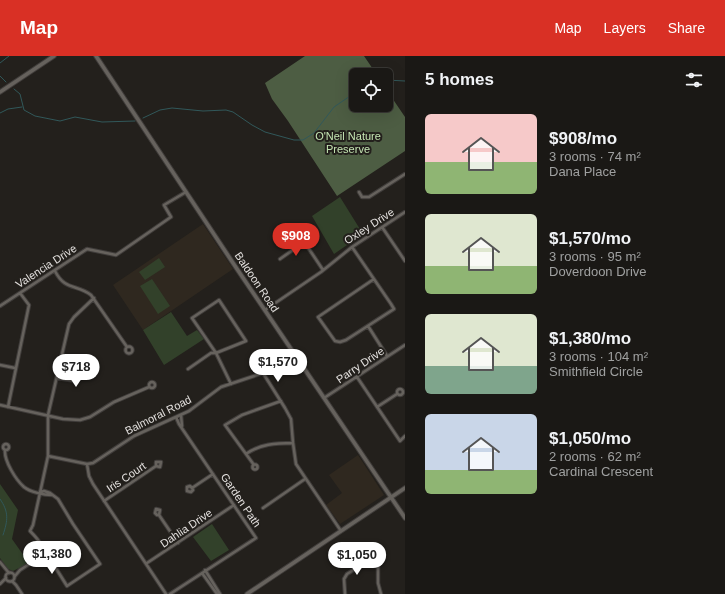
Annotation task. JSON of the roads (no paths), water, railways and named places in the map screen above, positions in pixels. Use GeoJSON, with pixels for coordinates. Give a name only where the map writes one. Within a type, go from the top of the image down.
{"type":"FeatureCollection","features":[{"type":"Feature","properties":{"kind":"street"},"geometry":{"type":"LineString","coordinates":[[0,92],[54,56]]}},
{"type":"Feature","properties":{"kind":"street","name":"Baldoon Road"},"geometry":{"type":"LineString","coordinates":[[96,56],[405,518]]}},
{"type":"Feature","properties":{"kind":"street"},"geometry":{"type":"LineString","coordinates":[[358,192],[362,197],[369,197],[405,174]]}},
{"type":"Feature","properties":{"kind":"street","name":"Valencia Drive"},"geometry":{"type":"LineString","coordinates":[[0,306],[55,271],[86,249],[116,255],[171,218],[164,205],[186,191]]}},
{"type":"Feature","properties":{"kind":"street","name":"Oxley Drive"},"geometry":{"type":"LineString","coordinates":[[265,310],[323,270],[352,247],[405,212]]}},
{"type":"Feature","properties":{"kind":"street"},"geometry":{"type":"LineString","coordinates":[[382,227],[405,261]]}},
{"type":"Feature","properties":{"kind":"street"},"geometry":{"type":"LineString","coordinates":[[295,228],[323,270]]}},
{"type":"Feature","properties":{"kind":"street"},"geometry":{"type":"LineString","coordinates":[[280,259],[304,242]]}},
{"type":"Feature","properties":{"kind":"street"},"geometry":{"type":"LineString","coordinates":[[352,247],[374,279],[394,309],[346,340],[340,342],[333,339],[318,317],[374,279]]}},
{"type":"Feature","properties":{"kind":"street"},"geometry":{"type":"LineString","coordinates":[[55,271],[64,283],[88,292],[94,298],[127,348]]}},
{"type":"Feature","properties":{"kind":"street"},"geometry":{"type":"LineString","coordinates":[[8,407],[29,304],[20,293]]}},
{"type":"Feature","properties":{"kind":"street"},"geometry":{"type":"LineString","coordinates":[[5,450],[7,462],[22,485],[28,489],[40,492],[44,492],[52,495],[58,499],[100,564],[67,586],[30,531],[40,492],[48,456],[48,416],[69,324],[74,317],[94,298]]}},
{"type":"Feature","properties":{"kind":"street"},"geometry":{"type":"LineString","coordinates":[[188,369],[211,353],[216,353],[246,341],[219,300],[192,318],[216,353],[231,384]]}},
{"type":"Feature","properties":{"kind":"street"},"geometry":{"type":"LineString","coordinates":[[368,326],[387,356]]}},
{"type":"Feature","properties":{"kind":"street","name":"Parry Drive"},"geometry":{"type":"LineString","coordinates":[[324,398],[405,345]]}},
{"type":"Feature","properties":{"kind":"street","name":"Balmoral Road"},"geometry":{"type":"LineString","coordinates":[[87,464],[98,460],[134,436],[189,411],[221,387],[263,373],[293,351]]}},
{"type":"Feature","properties":{"kind":"street"},"geometry":{"type":"LineString","coordinates":[[0,365],[15,368]]}},
{"type":"Feature","properties":{"kind":"street"},"geometry":{"type":"LineString","coordinates":[[57,378],[74,381],[90,372]]}},
{"type":"Feature","properties":{"kind":"street"},"geometry":{"type":"LineString","coordinates":[[263,373],[291,419],[292,442],[296,464],[341,531]]}},
{"type":"Feature","properties":{"kind":"street"},"geometry":{"type":"LineString","coordinates":[[357,377],[400,441],[405,436]]}},
{"type":"Feature","properties":{"kind":"street"},"geometry":{"type":"LineString","coordinates":[[0,405],[70,420],[85,420],[117,400],[149,387]]}},
{"type":"Feature","properties":{"kind":"street"},"geometry":{"type":"LineString","coordinates":[[377,407],[397,394]]}},
{"type":"Feature","properties":{"kind":"street"},"geometry":{"type":"LineString","coordinates":[[254,465],[225,425],[242,415],[281,401]]}},
{"type":"Feature","properties":{"kind":"street","name":"Garden Path"},"geometry":{"type":"LineString","coordinates":[[181,414],[182,426]]}},
{"type":"Feature","properties":{"kind":"street","name":"Garden Path"},"geometry":{"type":"LineString","coordinates":[[170,594],[256,538],[176,417]]}},
{"type":"Feature","properties":{"kind":"street"},"geometry":{"type":"LineString","coordinates":[[246,454],[254,449],[264,446],[292,442]]}},
{"type":"Feature","properties":{"kind":"street"},"geometry":{"type":"LineString","coordinates":[[48,456],[87,464],[90,479],[147,563],[166,594]]}},
{"type":"Feature","properties":{"kind":"street","name":"Iris Court"},"geometry":{"type":"LineString","coordinates":[[104,501],[156,466]]}},
{"type":"Feature","properties":{"kind":"street"},"geometry":{"type":"LineString","coordinates":[[192,488],[213,474]]}},
{"type":"Feature","properties":{"kind":"street"},"geometry":{"type":"LineString","coordinates":[[263,508],[305,479]]}},
{"type":"Feature","properties":{"kind":"street"},"geometry":{"type":"LineString","coordinates":[[247,594],[405,488]]}},
{"type":"Feature","properties":{"kind":"street","name":"Dahlia Drive"},"geometry":{"type":"LineString","coordinates":[[147,563],[234,505]]}},
{"type":"Feature","properties":{"kind":"street"},"geometry":{"type":"LineString","coordinates":[[159,515],[178,543]]}},
{"type":"Feature","properties":{"kind":"street"},"geometry":{"type":"LineString","coordinates":[[1,584],[10,573],[20,570],[46,553]]}},
{"type":"Feature","properties":{"kind":"street"},"geometry":{"type":"LineString","coordinates":[[345,594],[344,579],[347,574],[373,557],[378,557],[378,582],[381,594]]}},
{"type":"Feature","properties":{"kind":"street"},"geometry":{"type":"LineString","coordinates":[[0,562],[4,568],[15,577],[16,585]]}},
{"type":"Feature","properties":{"kind":"street"},"geometry":{"type":"LineString","coordinates":[[4,568],[6,577],[16,585],[22,594]]}},
{"type":"Feature","properties":{"kind":"street"},"geometry":{"type":"LineString","coordinates":[[1,584],[10,581],[20,570]]}},
{"type":"Feature","properties":{"kind":"street"},"geometry":{"type":"LineString","coordinates":[[205,570],[220,594]]}},
{"type":"Feature","properties":{"kind":"street"},"geometry":{"type":"LineString","coordinates":[[202,573],[217,594]]}},
{"type":"Feature","properties":{"kind":"waterway"},"geometry":{"type":"LineString","coordinates":[[0,63],[9,56]]}},
{"type":"Feature","properties":{"kind":"waterway"},"geometry":{"type":"LineString","coordinates":[[0,76],[6,82]]}},
{"type":"Feature","properties":{"kind":"waterway"},"geometry":{"type":"LineString","coordinates":[[393,80],[405,81]]}},
{"type":"Feature","properties":{"kind":"waterway"},"geometry":{"type":"LineString","coordinates":[[14,89],[20,94],[24,110],[35,116],[60,121],[75,117],[102,122],[135,121]]}},
{"type":"Feature","properties":{"kind":"waterway"},"geometry":{"type":"LineString","coordinates":[[143,118],[160,110],[172,108],[203,111],[226,110],[233,112],[265,132],[294,140],[303,140],[314,133],[334,107],[349,97]]}},
{"type":"Feature","properties":{"kind":"waterway"},"geometry":{"type":"LineString","coordinates":[[0,113],[8,109],[22,107]]}},
{"type":"Feature","properties":{"kind":"waterway"},"geometry":{"type":"LineString","coordinates":[[0,499],[7,516],[3,535]]}},
{"type":"Feature","properties":{"kind":"park label","name":"O'Neil Nature Preserve"},"geometry":{"type":"Point","coordinates":[348,142]}}]}
